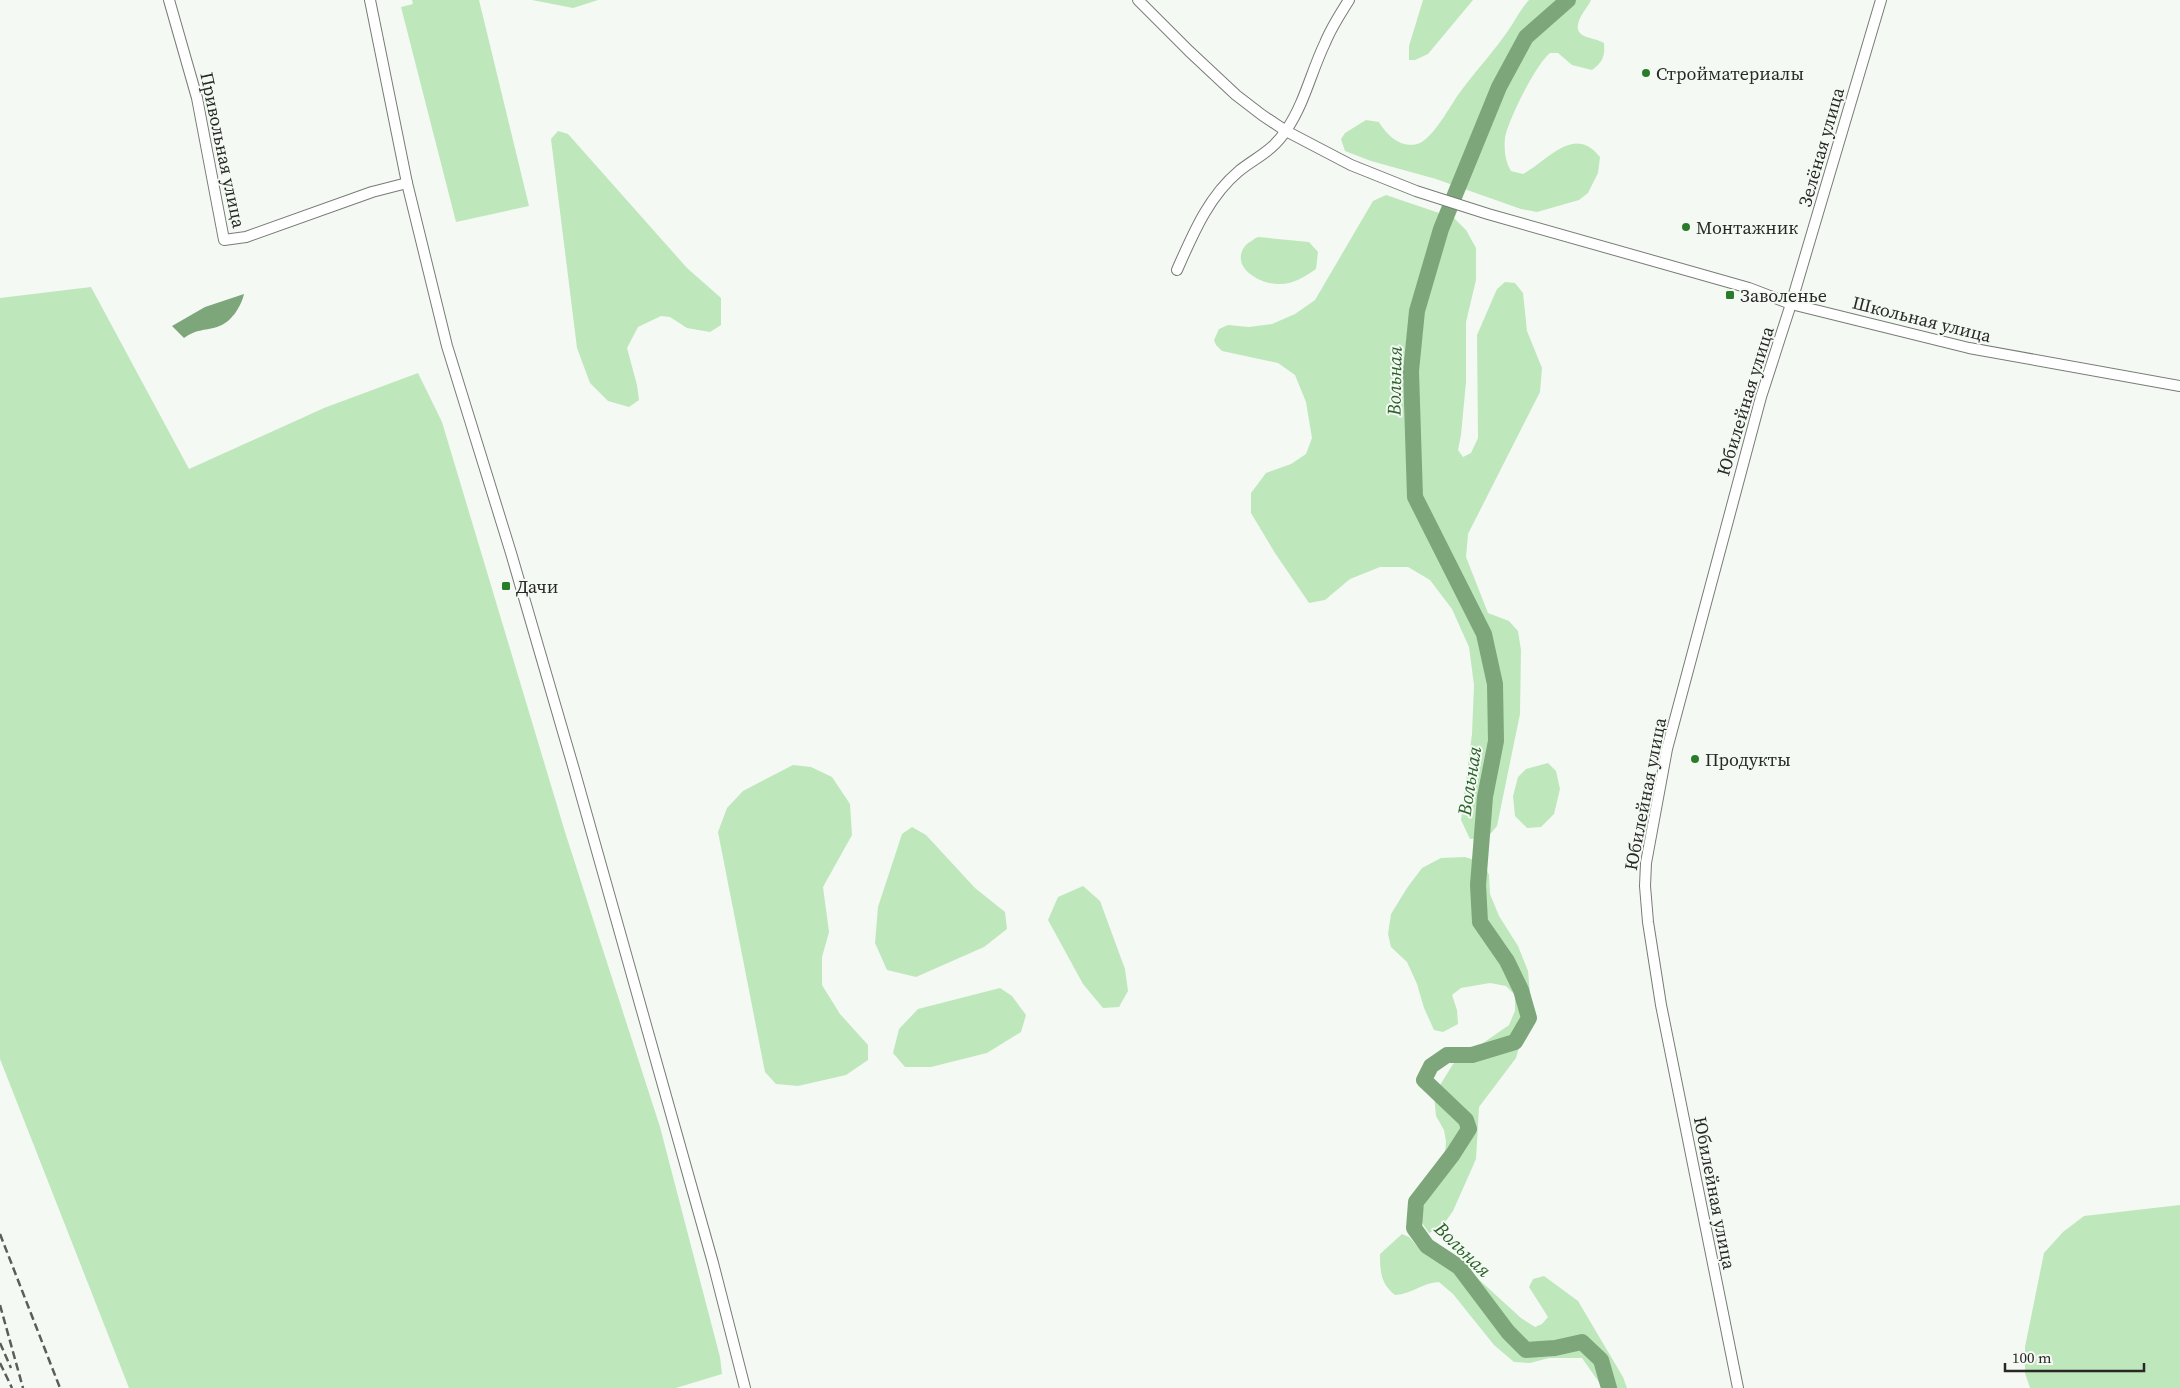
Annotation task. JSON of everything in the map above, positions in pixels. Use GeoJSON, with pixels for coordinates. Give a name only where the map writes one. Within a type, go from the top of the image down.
{"type":"FeatureCollection","features":[{"type":"Feature","properties":{"kind":"street","name":"Привольная улица"},"geometry":{"type":"LineString","coordinates":[[169,0],[197,98],[224,240],[246,237],[372,192],[407,183]]}},
{"type":"Feature","properties":{"kind":"street"},"geometry":{"type":"LineString","coordinates":[[370,0],[407,183],[447,346],[511,553],[575,773],[713,1263],[745,1388]]}},
{"type":"Feature","properties":{"kind":"street"},"geometry":{"type":"LineString","coordinates":[[1138,0],[1189,52],[1236,94],[1286,131]]}},
{"type":"Feature","properties":{"kind":"street"},"geometry":{"type":"LineString","coordinates":[[1177,270],[1196,225],[1214,198],[1238,172],[1274,147],[1286,131],[1307,92],[1325,42],[1349,0]]}},
{"type":"Feature","properties":{"kind":"street","name":"Зелёная улица"},"geometry":{"type":"LineString","coordinates":[[1791,304],[1881,0]]}},
{"type":"Feature","properties":{"kind":"street","name":"Школьная улица"},"geometry":{"type":"LineString","coordinates":[[1286,131],[1351,165],[1416,191],[1488,214],[1708,276],[1791,304],[1969,348],[2180,386]]}},
{"type":"Feature","properties":{"kind":"street","name":"Юбилейная улица"},"geometry":{"type":"LineString","coordinates":[[1738,1388],[1661,1005],[1648,922],[1645,886],[1646,863],[1667,749],[1761,396],[1791,304]]}},
{"type":"Feature","properties":{"kind":"shaded area"},"geometry":{"type":"Polygon","coordinates":[[[412,0],[479,0],[529,206],[456,222],[401,7],[413,4],[412,0]]]}},
{"type":"Feature","properties":{"kind":"shaded area"},"geometry":{"type":"Polygon","coordinates":[[[532,0],[598,0],[573,8],[532,0]]]}},
{"type":"Feature","properties":{"kind":"shaded area"},"geometry":{"type":"Polygon","coordinates":[[[1423,0],[1473,0],[1428,54],[1415,60],[1409,60],[1409,46],[1423,0]]]}},
{"type":"Feature","properties":{"kind":"shaded area"},"geometry":{"type":"Polygon","coordinates":[[[1529,0],[1591,0],[1580,18],[1578,28],[1584,36],[1604,43],[1604,52],[1599,64],[1592,70],[1572,65],[1558,53],[1550,53],[1544,59],[1523,93],[1507,130],[1505,155],[1507,163],[1511,171],[1523,174],[1562,148],[1571,144],[1581,144],[1590,148],[1600,157],[1598,173],[1588,193],[1579,200],[1537,212],[1521,209],[1436,179],[1371,161],[1345,151],[1341,139],[1345,133],[1366,120],[1379,122],[1391,137],[1408,145],[1420,143],[1425,139],[1436,128],[1458,95],[1508,31],[1529,0]]]}},
{"type":"Feature","properties":{"kind":"shaded area"},"geometry":{"type":"Polygon","coordinates":[[[558,131],[568,134],[687,268],[721,298],[721,325],[710,332],[687,328],[670,317],[661,316],[638,327],[627,348],[639,400],[629,407],[608,401],[590,383],[577,348],[551,139],[558,131]]]}},
{"type":"Feature","properties":{"kind":"shaded area"},"geometry":{"type":"Polygon","coordinates":[[[1386,195],[1454,218],[1466,230],[1476,248],[1476,280],[1466,322],[1466,382],[1458,450],[1463,457],[1471,453],[1478,438],[1477,335],[1497,289],[1505,282],[1515,283],[1523,293],[1527,331],[1542,368],[1540,392],[1468,534],[1466,557],[1488,613],[1509,621],[1518,631],[1521,650],[1520,714],[1497,826],[1487,838],[1470,839],[1461,820],[1472,734],[1474,685],[1469,647],[1452,609],[1430,580],[1408,567],[1380,567],[1350,579],[1325,600],[1309,603],[1251,513],[1251,493],[1266,473],[1291,464],[1306,454],[1312,438],[1306,402],[1295,375],[1278,363],[1222,351],[1214,340],[1219,329],[1228,325],[1249,327],[1272,324],[1295,314],[1315,300],[1373,201],[1386,195]]]}},
{"type":"Feature","properties":{"kind":"shaded area"},"geometry":{"type":"Polygon","coordinates":[[[1258,237],[1309,242],[1318,252],[1316,269],[1299,280],[1285,284],[1273,284],[1257,278],[1244,268],[1241,254],[1245,246],[1258,237]]]}},
{"type":"Feature","properties":{"kind":"shaded area"},"geometry":{"type":"Polygon","coordinates":[[[91,287],[189,469],[324,408],[418,373],[442,422],[565,832],[660,1127],[720,1357],[722,1374],[676,1388],[129,1388],[0,1059],[0,298],[91,287]]]}},
{"type":"Feature","properties":{"kind":"shaded area"},"geometry":{"type":"Polygon","coordinates":[[[244,294],[235,314],[222,325],[196,332],[184,338],[172,326],[205,307],[244,294]]]}},
{"type":"Feature","properties":{"kind":"shaded area"},"geometry":{"type":"Polygon","coordinates":[[[1548,763],[1556,771],[1560,789],[1554,814],[1541,827],[1527,828],[1515,816],[1513,796],[1518,777],[1526,769],[1548,763]]]}},
{"type":"Feature","properties":{"kind":"shaded area"},"geometry":{"type":"Polygon","coordinates":[[[793,765],[811,767],[832,777],[850,804],[852,835],[823,887],[829,932],[822,957],[822,985],[840,1014],[868,1045],[868,1060],[846,1075],[798,1086],[776,1084],[765,1072],[718,832],[727,808],[743,791],[793,765]]]}},
{"type":"Feature","properties":{"kind":"shaded area"},"geometry":{"type":"Polygon","coordinates":[[[912,827],[926,835],[975,888],[1005,912],[1007,929],[984,947],[916,977],[887,970],[875,943],[878,907],[902,834],[912,827]]]}},
{"type":"Feature","properties":{"kind":"shaded area"},"geometry":{"type":"Polygon","coordinates":[[[1465,857],[1484,863],[1489,875],[1490,894],[1499,916],[1518,946],[1528,971],[1531,1004],[1516,1058],[1479,1107],[1476,1159],[1453,1211],[1441,1228],[1429,1233],[1418,1217],[1444,1167],[1446,1141],[1444,1130],[1436,1116],[1434,1095],[1453,1064],[1509,1025],[1515,1011],[1515,995],[1506,986],[1490,983],[1461,988],[1452,995],[1457,1010],[1458,1024],[1443,1032],[1434,1030],[1407,962],[1391,947],[1388,934],[1391,914],[1422,868],[1441,858],[1465,857]]]}},
{"type":"Feature","properties":{"kind":"shaded area"},"geometry":{"type":"Polygon","coordinates":[[[1083,886],[1100,901],[1125,969],[1128,991],[1119,1007],[1103,1008],[1083,984],[1048,920],[1058,897],[1083,886]]]}},
{"type":"Feature","properties":{"kind":"shaded area"},"geometry":{"type":"Polygon","coordinates":[[[1000,988],[1012,996],[1026,1015],[1021,1032],[987,1053],[931,1067],[905,1067],[893,1053],[899,1029],[918,1009],[1000,988]]]}},
{"type":"Feature","properties":{"kind":"shaded area"},"geometry":{"type":"Polygon","coordinates":[[[2180,1205],[2180,1388],[2030,1388],[2025,1373],[2025,1347],[2044,1253],[2063,1232],[2084,1216],[2180,1205]]]}},
{"type":"Feature","properties":{"kind":"shaded area"},"geometry":{"type":"Polygon","coordinates":[[[1402,1234],[1409,1237],[1417,1246],[1443,1250],[1452,1255],[1521,1318],[1535,1327],[1542,1324],[1548,1317],[1529,1287],[1533,1279],[1544,1276],[1578,1301],[1623,1377],[1627,1388],[1603,1388],[1582,1358],[1549,1358],[1530,1363],[1514,1362],[1494,1345],[1453,1294],[1439,1282],[1395,1295],[1390,1291],[1382,1277],[1380,1254],[1402,1234]]]}},
{"type":"Feature","properties":{"kind":"waterway","name":"Вольная"},"geometry":{"type":"LineString","coordinates":[[1568,0],[1526,37],[1499,87],[1441,229],[1417,311],[1411,371],[1415,497],[1484,634],[1495,684],[1496,741],[1485,797],[1478,885],[1480,922],[1507,961],[1521,990],[1529,1018],[1515,1042],[1472,1055],[1447,1055],[1431,1066],[1424,1080],[1466,1120],[1469,1129],[1453,1154],[1416,1202],[1414,1228],[1427,1246],[1459,1267],[1508,1332],[1526,1350],[1555,1348],[1582,1342],[1601,1360],[1609,1388]]}},
{"type":"Feature","properties":{"kind":"railway"},"geometry":{"type":"LineString","coordinates":[[0,1234],[60,1388]]}},
{"type":"Feature","properties":{"kind":"railway"},"geometry":{"type":"LineString","coordinates":[[0,1305],[23,1388]]}},
{"type":"Feature","properties":{"kind":"railway"},"geometry":{"type":"LineString","coordinates":[[0,1343],[11,1368]]}},
{"type":"Feature","properties":{"kind":"railway"},"geometry":{"type":"LineString","coordinates":[[0,1363],[12,1388]]}},
{"type":"Feature","properties":{"kind":"place","name":"Стройматериалы"},"geometry":{"type":"Point","coordinates":[1646,73]}},
{"type":"Feature","properties":{"kind":"place","name":"Монтажник"},"geometry":{"type":"Point","coordinates":[1686,227]}},
{"type":"Feature","properties":{"kind":"place","name":"Заволенье"},"geometry":{"type":"Point","coordinates":[1730,295]}},
{"type":"Feature","properties":{"kind":"place","name":"Дачи"},"geometry":{"type":"Point","coordinates":[506,586]}},
{"type":"Feature","properties":{"kind":"place","name":"Продукты"},"geometry":{"type":"Point","coordinates":[1695,759]}}]}
